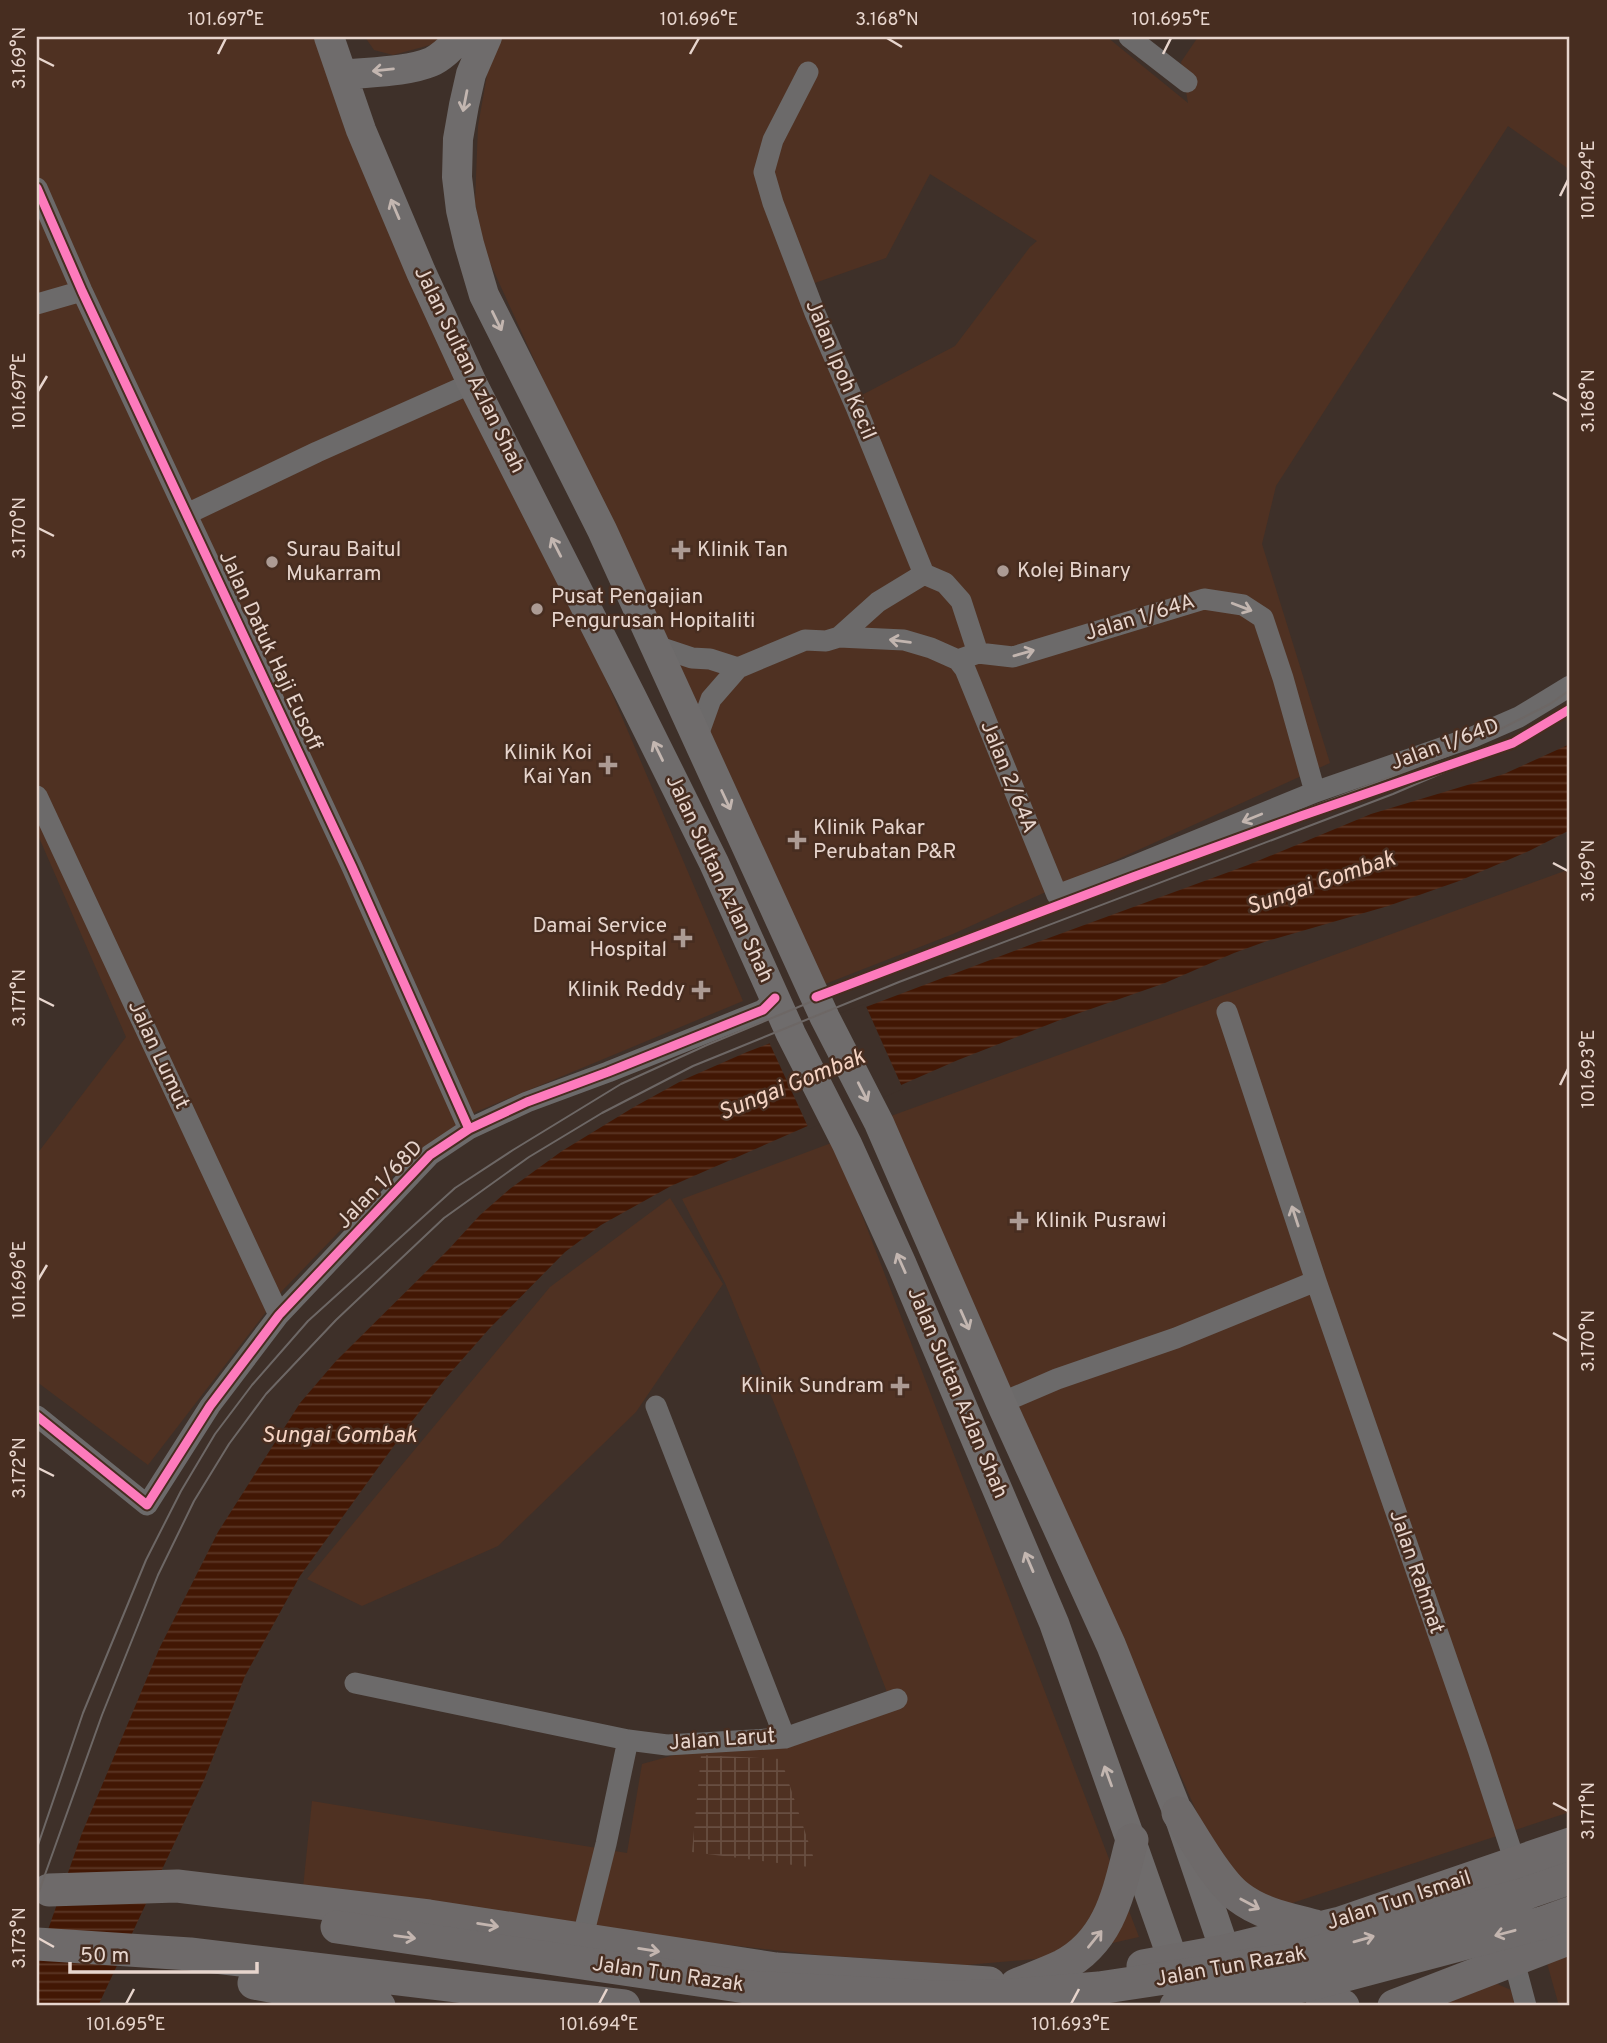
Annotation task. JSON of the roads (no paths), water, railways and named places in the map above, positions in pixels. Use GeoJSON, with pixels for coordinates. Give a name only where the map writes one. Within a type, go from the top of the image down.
{"type":"FeatureCollection","features":[{"type":"Feature","properties":{"kind":"main road","name":"Jalan Sultan Azlan Shah"},"geometry":{"type":"LineString","coordinates":[[329,37],[361,130],[421,272],[472,383],[714,863],[791,1034],[847,1144],[902,1265],[1054,1623],[1188,2006]]}},
{"type":"Feature","properties":{"kind":"main road"},"geometry":{"type":"LineString","coordinates":[[343,75],[433,62],[461,37]]}},
{"type":"Feature","properties":{"kind":"main road","name":"Jalan Sultan Azlan Shah"},"geometry":{"type":"LineString","coordinates":[[487,37],[471,74],[458,139],[457,177],[461,210],[484,295],[601,530],[825,1018],[879,1123],[1111,1645],[1178,1813],[1225,1951],[1250,2006]]}},
{"type":"Feature","properties":{"kind":"main road"},"geometry":{"type":"LineString","coordinates":[[1178,1813],[1222,1879],[1236,1895],[1278,1917],[1329,1925],[1313,1954],[1310,1969],[1315,1988],[1330,2004],[1343,2006]]}},
{"type":"Feature","properties":{"kind":"main road"},"geometry":{"type":"LineString","coordinates":[[1016,1985],[1063,1965],[1085,1950],[1099,1936],[1116,1898],[1132,1840]]}},
{"type":"Feature","properties":{"kind":"main road","name":"Jalan Tun Ismail"},"geometry":{"type":"LineString","coordinates":[[1225,1951],[1329,1925],[1570,1844]]}},
{"type":"Feature","properties":{"kind":"main road","name":"Jalan Tun Razak"},"geometry":{"type":"LineString","coordinates":[[176,1896],[337,1927],[746,1987],[936,1997],[1002,1996],[1099,1988],[1298,1958],[1521,1895],[1570,1878]]}},
{"type":"Feature","properties":{"kind":"main road","name":"Jalan Tun Razak"},"geometry":{"type":"LineString","coordinates":[[43,1889],[176,1896],[429,1916],[776,1969],[1016,1985],[1128,1969],[1225,1951]]}},
{"type":"Feature","properties":{"kind":"main road","name":"Jalan Tun Razak"},"geometry":{"type":"LineString","coordinates":[[1176,2006],[1304,1986],[1542,1923],[1570,1913]]}},
{"type":"Feature","properties":{"kind":"main road"},"geometry":{"type":"LineString","coordinates":[[1394,2006],[1570,1938]]}},
{"type":"Feature","properties":{"kind":"main road","name":"Jalan Tun Razak"},"geometry":{"type":"LineString","coordinates":[[37,1944],[190,1954],[624,2006]]}},
{"type":"Feature","properties":{"kind":"main road","name":"Jalan Tun Razak"},"geometry":{"type":"LineString","coordinates":[[190,1954],[231,1978],[379,2006]]}},
{"type":"Feature","properties":{"kind":"main road"},"geometry":{"type":"LineString","coordinates":[[1016,1985],[1070,1990],[1089,2006]]}},
{"type":"Feature","properties":{"kind":"street"},"geometry":{"type":"LineString","coordinates":[[1129,37],[1187,82]]}},
{"type":"Feature","properties":{"kind":"street","name":"Jalan Ipoh Kecil"},"geometry":{"type":"LineString","coordinates":[[807,72],[773,140],[764,172],[815,313],[925,574]]}},
{"type":"Feature","properties":{"kind":"street","name":"Jalan Datuk Haji Eusoff"},"geometry":{"type":"LineString","coordinates":[[37,188],[82,291],[352,867],[469,1129]]}},
{"type":"Feature","properties":{"kind":"street"},"geometry":{"type":"LineString","coordinates":[[37,304],[82,291]]}},
{"type":"Feature","properties":{"kind":"street"},"geometry":{"type":"LineString","coordinates":[[187,514],[472,383]]}},
{"type":"Feature","properties":{"kind":"street"},"geometry":{"type":"LineString","coordinates":[[839,637],[878,602],[925,574],[945,583],[961,601],[978,653]]}},
{"type":"Feature","properties":{"kind":"street","name":"Jalan 1/64A"},"geometry":{"type":"LineString","coordinates":[[958,660],[978,653],[1013,657],[1204,599],[1243,605],[1263,618],[1315,792]]}},
{"type":"Feature","properties":{"kind":"street"},"geometry":{"type":"LineString","coordinates":[[697,738],[711,699],[738,668],[805,640],[826,641],[839,637],[904,640],[958,660]]}},
{"type":"Feature","properties":{"kind":"street"},"geometry":{"type":"LineString","coordinates":[[653,645],[692,658],[710,659],[738,668]]}},
{"type":"Feature","properties":{"kind":"street","name":"Jalan 2/64A"},"geometry":{"type":"LineString","coordinates":[[958,660],[965,668],[1057,895]]}},
{"type":"Feature","properties":{"kind":"street","name":"Jalan 1/64D"},"geometry":{"type":"LineString","coordinates":[[1057,895],[1315,792],[1473,737],[1519,717],[1570,686]]}},
{"type":"Feature","properties":{"kind":"street","name":"Jalan Lumut"},"geometry":{"type":"LineString","coordinates":[[37,796],[279,1315]]}},
{"type":"Feature","properties":{"kind":"street","name":"Jalan 1/68D"},"geometry":{"type":"LineString","coordinates":[[37,1416],[147,1505],[210,1406],[279,1315],[430,1155],[469,1129],[527,1102],[763,1010],[775,998]]}},
{"type":"Feature","properties":{"kind":"street","name":"Jalan Rahmat"},"geometry":{"type":"LineString","coordinates":[[1227,1012],[1515,1862]]}},
{"type":"Feature","properties":{"kind":"street"},"geometry":{"type":"LineString","coordinates":[[1002,1403],[1057,1379],[1176,1338],[1316,1281]]}},
{"type":"Feature","properties":{"kind":"street","name":"Jalan Larut"},"geometry":{"type":"LineString","coordinates":[[355,1683],[628,1740],[667,1745],[785,1738],[656,1406]]}},
{"type":"Feature","properties":{"kind":"street"},"geometry":{"type":"LineString","coordinates":[[785,1738],[897,1699]]}},
{"type":"Feature","properties":{"kind":"street"},"geometry":{"type":"LineString","coordinates":[[582,1940],[628,1740]]}},
{"type":"Feature","properties":{"kind":"street"},"geometry":{"type":"LineString","coordinates":[[1511,1961],[1527,2006]]}},
{"type":"Feature","properties":{"kind":"water","name":"Sungai Gombak"},"geometry":{"type":"Polygon","coordinates":[[[1570,744],[1570,830],[1529,851],[1459,881],[1388,906],[1234,953],[1165,983],[958,1060],[671,1186],[601,1225],[565,1252],[489,1329],[445,1379],[300,1576],[245,1676],[204,1780],[98,2006],[37,2006],[37,1961],[82,1833],[160,1647],[218,1532],[300,1403],[336,1361],[480,1215],[511,1188],[562,1151],[634,1107],[683,1080],[747,1052],[1248,865],[1371,814],[1504,774],[1570,744]]]}},
{"type":"Feature","properties":{"kind":"tram line"},"geometry":{"type":"LineString","coordinates":[[37,1848],[83,1713],[146,1560],[181,1491],[215,1434],[252,1385],[308,1321],[455,1188],[621,1084],[707,1045],[820,998],[993,934],[1221,841],[1449,755],[1550,704],[1570,690]]}},
{"type":"Feature","properties":{"kind":"tram line"},"geometry":{"type":"LineString","coordinates":[[37,1897],[102,1715],[158,1575],[194,1501],[229,1444],[266,1394],[336,1320],[444,1218],[529,1157],[602,1113],[693,1066],[899,982],[1393,794],[1517,741],[1570,710]]}},
{"type":"Feature","properties":{"kind":"place","name":"Klinik Tan"},"geometry":{"type":"Point","coordinates":[681,550]}},
{"type":"Feature","properties":{"kind":"place","name":"Surau Baitul Mukarram"},"geometry":{"type":"Point","coordinates":[272,562]}},
{"type":"Feature","properties":{"kind":"place","name":"Kolej Binary"},"geometry":{"type":"Point","coordinates":[1003,571]}},
{"type":"Feature","properties":{"kind":"place","name":"Pusat Pengajian Pengurusan Hopitaliti"},"geometry":{"type":"Point","coordinates":[537,609]}},
{"type":"Feature","properties":{"kind":"place","name":"Klinik Koi Kai Yan"},"geometry":{"type":"Point","coordinates":[608,765]}},
{"type":"Feature","properties":{"kind":"place","name":"Klinik Pakar Perubatan P&R"},"geometry":{"type":"Point","coordinates":[797,840]}},
{"type":"Feature","properties":{"kind":"place","name":"Damai Service Hospital"},"geometry":{"type":"Point","coordinates":[683,938]}},
{"type":"Feature","properties":{"kind":"place","name":"Klinik Reddy"},"geometry":{"type":"Point","coordinates":[701,990]}},
{"type":"Feature","properties":{"kind":"place","name":"Klinik Pusrawi"},"geometry":{"type":"Point","coordinates":[1019,1221]}},
{"type":"Feature","properties":{"kind":"place","name":"Klinik Sundram"},"geometry":{"type":"Point","coordinates":[900,1386]}}]}
